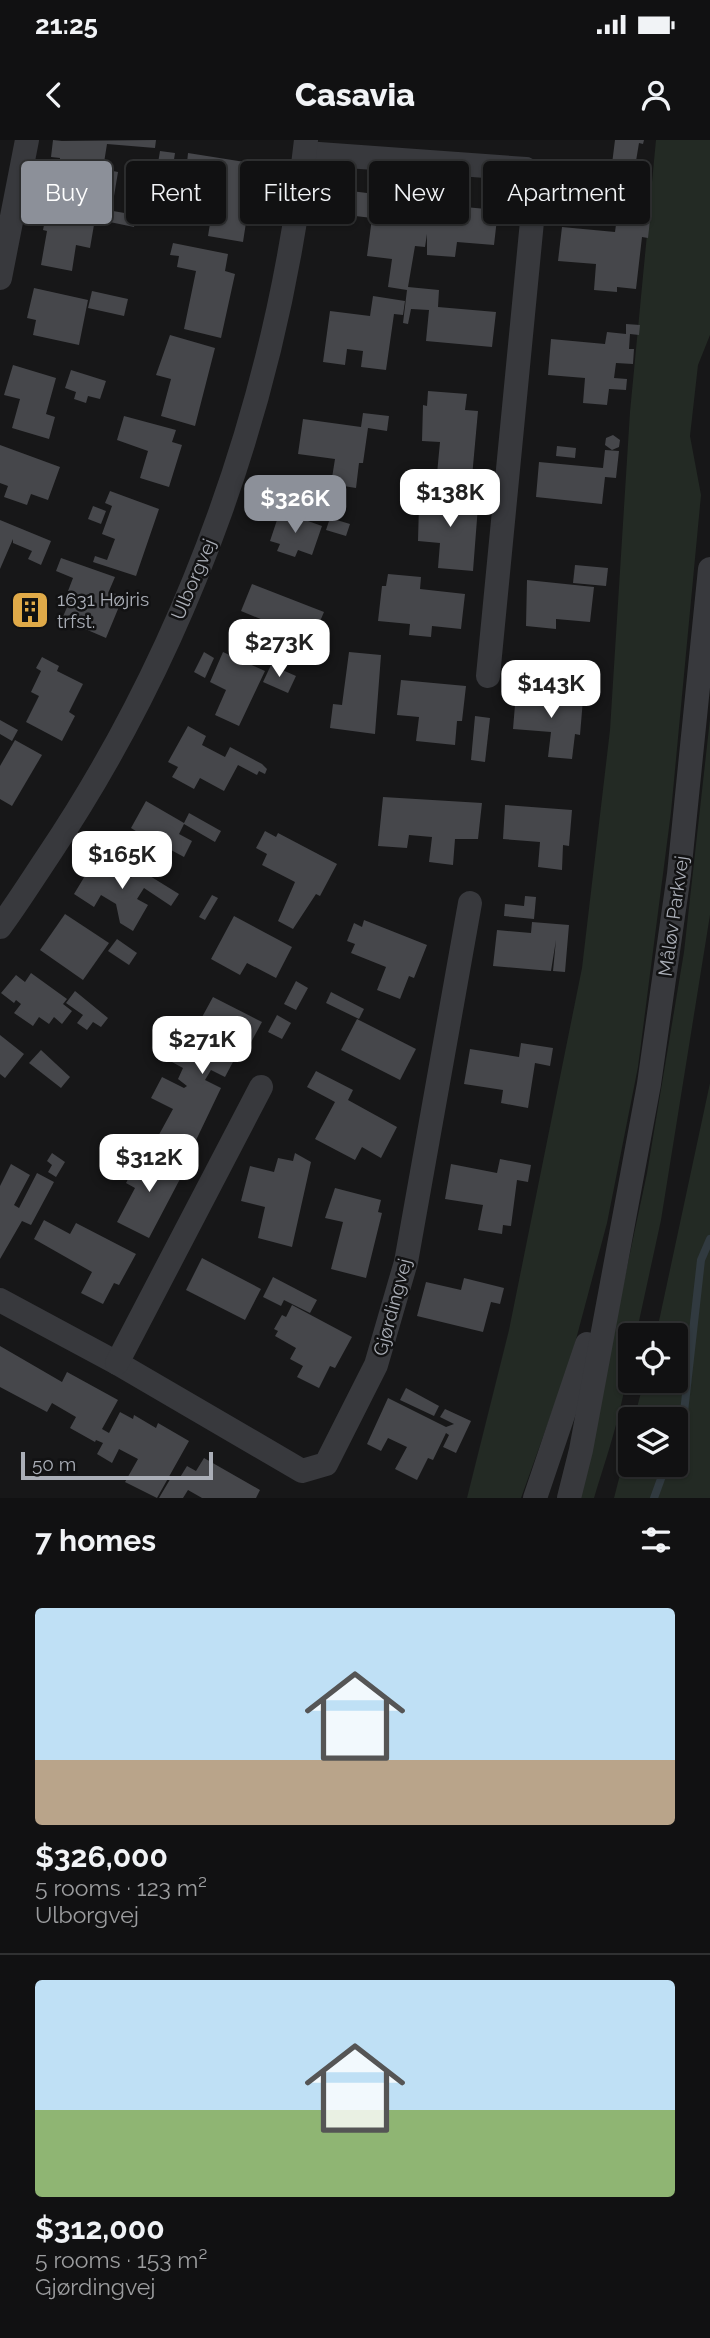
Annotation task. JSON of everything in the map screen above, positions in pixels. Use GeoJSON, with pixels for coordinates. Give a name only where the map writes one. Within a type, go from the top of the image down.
{"type":"FeatureCollection","features":[{"type":"Feature","properties":{"kind":"street"},"geometry":{"type":"LineString","coordinates":[[0,278],[26,140]]}},
{"type":"Feature","properties":{"kind":"street","name":"Ulborgvej"},"geometry":{"type":"LineString","coordinates":[[0,927],[79,810],[128,721],[205,556],[252,419],[282,292],[305,147],[526,169],[537,180],[488,676]]}},
{"type":"Feature","properties":{"kind":"street","name":"Måløv Parkvej"},"geometry":{"type":"LineString","coordinates":[[569,1498],[581,1450],[614,1260],[649,1084],[679,874],[710,569]]}},
{"type":"Feature","properties":{"kind":"street","name":"Gjørdingvej"},"geometry":{"type":"LineString","coordinates":[[0,1300],[117,1363],[302,1471],[326,1464],[376,1365],[406,1262],[470,903]]}},
{"type":"Feature","properties":{"kind":"street"},"geometry":{"type":"LineString","coordinates":[[117,1363],[261,1087]]}},
{"type":"Feature","properties":{"kind":"street","name":"Måløv Parkvej"},"geometry":{"type":"LineString","coordinates":[[536,1498],[614,1260]]}},
{"type":"Feature","properties":{"kind":"shaded area"},"geometry":{"type":"Polygon","coordinates":[[[656,140],[710,140],[710,335],[698,365],[690,436],[701,495],[671,812],[638,1067],[607,1223],[570,1362],[521,1498],[467,1498],[509,1330],[582,968],[610,730],[630,412],[656,140]]]}},
{"type":"Feature","properties":{"kind":"shaded area"},"geometry":{"type":"Polygon","coordinates":[[[710,719],[710,915],[661,1220],[639,1323],[618,1323],[618,1393],[624,1393],[612,1438],[594,1498],[578,1498],[647,1173],[684,952],[710,719]]]}},
{"type":"Feature","properties":{"kind":"shaded area"},"geometry":{"type":"Polygon","coordinates":[[[710,1083],[710,1498],[614,1498],[619,1477],[688,1477],[688,1407],[637,1407],[641,1393],[688,1393],[688,1323],[659,1323],[710,1083]]]}},
{"type":"Feature","properties":{"kind":"building"},"geometry":{"type":"Polygon","coordinates":[[[53,140],[156,140],[155,148],[107,144],[104,161],[60,161],[60,158],[51,157],[53,140]]]}},
{"type":"Feature","properties":{"kind":"building"},"geometry":{"type":"Polygon","coordinates":[[[615,140],[644,140],[643,144],[639,143],[636,161],[612,161],[615,140]]]}},
{"type":"Feature","properties":{"kind":"building"},"geometry":{"type":"Polygon","coordinates":[[[160,151],[175,153],[174,161],[158,161],[160,151]]]}},
{"type":"Feature","properties":{"kind":"building"},"geometry":{"type":"Polygon","coordinates":[[[188,153],[240,161],[240,224],[246,224],[243,242],[208,236],[210,224],[226,224],[226,161],[187,161],[188,153]]]}},
{"type":"Feature","properties":{"kind":"building"},"geometry":{"type":"Polygon","coordinates":[[[112,171],[118,172],[112,196],[112,171]]]}},
{"type":"Feature","properties":{"kind":"building"},"geometry":{"type":"Polygon","coordinates":[[[355,192],[369,193],[369,218],[355,216],[355,192]]]}},
{"type":"Feature","properties":{"kind":"building"},"geometry":{"type":"Polygon","coordinates":[[[469,207],[483,209],[483,224],[496,224],[494,245],[457,242],[455,257],[427,255],[427,234],[425,247],[415,246],[408,287],[439,290],[438,307],[496,312],[492,347],[426,341],[429,310],[411,309],[408,324],[403,323],[407,290],[388,287],[392,259],[367,256],[371,224],[469,224],[469,207]]]}},
{"type":"Feature","properties":{"kind":"building"},"geometry":{"type":"Polygon","coordinates":[[[112,211],[126,213],[126,224],[134,224],[134,227],[112,222],[112,211]]]}},
{"type":"Feature","properties":{"kind":"building"},"geometry":{"type":"Polygon","coordinates":[[[94,224],[90,248],[76,245],[72,271],[41,265],[47,231],[43,230],[44,225],[94,224]]]}},
{"type":"Feature","properties":{"kind":"building"},"geometry":{"type":"Polygon","coordinates":[[[616,224],[650,224],[648,238],[642,237],[636,289],[617,287],[617,292],[594,290],[596,264],[558,261],[562,227],[615,232],[616,224]]]}},
{"type":"Feature","properties":{"kind":"building"},"geometry":{"type":"Polygon","coordinates":[[[173,243],[228,254],[225,271],[235,274],[221,338],[184,329],[196,271],[177,267],[179,256],[170,255],[173,243]]]}},
{"type":"Feature","properties":{"kind":"building"},"geometry":{"type":"Polygon","coordinates":[[[34,288],[88,300],[79,345],[33,335],[36,320],[27,318],[34,288]]]}},
{"type":"Feature","properties":{"kind":"building"},"geometry":{"type":"Polygon","coordinates":[[[92,291],[128,299],[124,316],[88,308],[92,291]]]}},
{"type":"Feature","properties":{"kind":"building"},"geometry":{"type":"Polygon","coordinates":[[[373,296],[405,301],[403,315],[394,314],[386,370],[361,367],[363,351],[347,349],[345,365],[323,362],[330,311],[370,316],[373,296]]]}},
{"type":"Feature","properties":{"kind":"building"},"geometry":{"type":"Polygon","coordinates":[[[626,324],[640,325],[639,335],[630,334],[629,349],[634,349],[633,364],[616,363],[614,378],[627,379],[626,390],[609,389],[607,405],[583,403],[585,378],[548,375],[551,339],[605,344],[607,332],[626,334],[626,324]]]}},
{"type":"Feature","properties":{"kind":"building"},"geometry":{"type":"Polygon","coordinates":[[[170,335],[215,348],[195,426],[161,416],[171,379],[156,375],[170,335]]]}},
{"type":"Feature","properties":{"kind":"building"},"geometry":{"type":"Polygon","coordinates":[[[13,365],[56,378],[46,414],[55,417],[49,439],[12,428],[20,399],[4,395],[13,365]]]}},
{"type":"Feature","properties":{"kind":"building"},"geometry":{"type":"Polygon","coordinates":[[[71,370],[106,381],[100,399],[88,396],[86,403],[74,399],[76,392],[65,388],[71,370]]]}},
{"type":"Feature","properties":{"kind":"building"},"geometry":{"type":"Polygon","coordinates":[[[428,391],[467,394],[465,410],[478,411],[472,477],[437,474],[440,442],[422,441],[423,405],[427,406],[428,391]]]}},
{"type":"Feature","properties":{"kind":"building"},"geometry":{"type":"Polygon","coordinates":[[[363,413],[389,416],[387,431],[368,428],[356,488],[331,484],[335,459],[298,454],[303,419],[361,427],[363,413]]]}},
{"type":"Feature","properties":{"kind":"building"},"geometry":{"type":"Polygon","coordinates":[[[124,416],[176,430],[172,442],[182,445],[169,487],[140,478],[148,451],[117,440],[124,416]]]}},
{"type":"Feature","properties":{"kind":"building"},"geometry":{"type":"Polygon","coordinates":[[[613,435],[620,440],[619,447],[612,450],[605,445],[606,438],[613,435]]]}},
{"type":"Feature","properties":{"kind":"building"},"geometry":{"type":"Polygon","coordinates":[[[0,445],[60,467],[48,500],[31,494],[27,505],[4,497],[8,486],[0,483],[0,445]]]}},
{"type":"Feature","properties":{"kind":"building"},"geometry":{"type":"Polygon","coordinates":[[[557,446],[576,448],[575,458],[556,456],[557,446]]]}},
{"type":"Feature","properties":{"kind":"building"},"geometry":{"type":"Polygon","coordinates":[[[605,450],[619,451],[616,478],[605,477],[602,504],[536,497],[539,462],[603,468],[605,450]]]}},
{"type":"Feature","properties":{"kind":"building"},"geometry":{"type":"Polygon","coordinates":[[[431,489],[465,492],[465,504],[478,506],[473,571],[438,568],[440,543],[418,541],[419,505],[443,507],[444,502],[430,501],[431,489]]]}},
{"type":"Feature","properties":{"kind":"building"},"geometry":{"type":"Polygon","coordinates":[[[110,491],[159,509],[136,576],[93,562],[95,556],[107,560],[115,539],[102,534],[112,506],[105,503],[110,491]]]}},
{"type":"Feature","properties":{"kind":"building"},"geometry":{"type":"Polygon","coordinates":[[[93,506],[106,511],[101,524],[88,519],[93,506]]]}},
{"type":"Feature","properties":{"kind":"building"},"geometry":{"type":"Polygon","coordinates":[[[280,511],[322,526],[312,555],[298,550],[295,557],[277,551],[280,544],[270,541],[280,511]]]}},
{"type":"Feature","properties":{"kind":"building"},"geometry":{"type":"Polygon","coordinates":[[[330,518],[350,524],[346,536],[326,530],[330,518]]]}},
{"type":"Feature","properties":{"kind":"building"},"geometry":{"type":"Polygon","coordinates":[[[0,520],[51,541],[41,565],[28,559],[32,551],[13,543],[13,539],[0,569],[0,520]]]}},
{"type":"Feature","properties":{"kind":"building"},"geometry":{"type":"Polygon","coordinates":[[[61,558],[115,577],[109,591],[123,597],[106,638],[62,619],[73,593],[68,591],[73,578],[56,571],[61,558]]]}},
{"type":"Feature","properties":{"kind":"building"},"geometry":{"type":"Polygon","coordinates":[[[575,565],[608,568],[606,586],[573,583],[575,565]]]}},
{"type":"Feature","properties":{"kind":"building"},"geometry":{"type":"Polygon","coordinates":[[[388,574],[421,577],[420,589],[465,594],[461,629],[432,626],[431,637],[409,635],[410,624],[378,621],[382,586],[386,586],[388,574]]]}},
{"type":"Feature","properties":{"kind":"building"},"geometry":{"type":"Polygon","coordinates":[[[527,580],[594,587],[590,622],[556,619],[556,629],[526,626],[527,580]]]}},
{"type":"Feature","properties":{"kind":"building"},"geometry":{"type":"Polygon","coordinates":[[[252,584],[324,612],[312,640],[241,611],[252,584]]]}},
{"type":"Feature","properties":{"kind":"building","name":"1631 Højris trfst."},"geometry":{"type":"Polygon","coordinates":[[[29,596],[42,603],[32,623],[19,617],[29,596]]]}},
{"type":"Feature","properties":{"kind":"building"},"geometry":{"type":"Polygon","coordinates":[[[204,652],[214,658],[205,678],[194,672],[204,652]]]}},
{"type":"Feature","properties":{"kind":"building"},"geometry":{"type":"Polygon","coordinates":[[[223,652],[265,671],[239,726],[215,715],[226,690],[210,682],[223,652]]]}},
{"type":"Feature","properties":{"kind":"building"},"geometry":{"type":"Polygon","coordinates":[[[349,652],[381,655],[375,734],[330,728],[333,704],[342,705],[349,652]]]}},
{"type":"Feature","properties":{"kind":"building"},"geometry":{"type":"Polygon","coordinates":[[[42,657],[59,666],[57,671],[83,684],[69,712],[75,716],[62,741],[26,722],[39,696],[31,692],[41,671],[36,668],[42,657]]]}},
{"type":"Feature","properties":{"kind":"building"},"geometry":{"type":"Polygon","coordinates":[[[271,665],[296,676],[288,693],[263,682],[271,665]]]}},
{"type":"Feature","properties":{"kind":"building"},"geometry":{"type":"Polygon","coordinates":[[[401,680],[466,686],[462,721],[457,721],[455,745],[416,741],[419,717],[397,715],[401,680]]]}},
{"type":"Feature","properties":{"kind":"building"},"geometry":{"type":"Polygon","coordinates":[[[516,693],[583,699],[580,735],[575,734],[572,759],[548,757],[551,732],[513,729],[516,693]]]}},
{"type":"Feature","properties":{"kind":"building"},"geometry":{"type":"Polygon","coordinates":[[[475,716],[490,718],[485,762],[471,760],[475,716]]]}},
{"type":"Feature","properties":{"kind":"building"},"geometry":{"type":"Polygon","coordinates":[[[0,720],[18,730],[12,741],[0,734],[0,720]]]}},
{"type":"Feature","properties":{"kind":"building"},"geometry":{"type":"Polygon","coordinates":[[[188,726],[206,736],[202,745],[225,757],[230,747],[262,764],[267,769],[265,774],[259,771],[257,775],[238,765],[224,791],[200,778],[194,789],[172,777],[178,767],[168,762],[188,726]]]}},
{"type":"Feature","properties":{"kind":"building"},"geometry":{"type":"Polygon","coordinates":[[[15,740],[42,755],[12,806],[0,799],[0,766],[15,740]]]}},
{"type":"Feature","properties":{"kind":"building"},"geometry":{"type":"Polygon","coordinates":[[[383,797],[482,803],[478,839],[455,839],[453,865],[429,862],[432,837],[409,835],[407,848],[378,846],[383,797]]]}},
{"type":"Feature","properties":{"kind":"building"},"geometry":{"type":"Polygon","coordinates":[[[146,801],[184,823],[189,813],[221,831],[215,842],[184,824],[179,834],[192,841],[184,857],[158,843],[153,853],[134,842],[139,833],[131,828],[146,801]]]}},
{"type":"Feature","properties":{"kind":"building"},"geometry":{"type":"Polygon","coordinates":[[[505,805],[572,810],[569,846],[563,845],[562,870],[538,867],[540,842],[503,839],[505,805]]]}},
{"type":"Feature","properties":{"kind":"building"},"geometry":{"type":"Polygon","coordinates":[[[265,831],[276,837],[278,833],[337,864],[320,896],[316,894],[293,929],[278,921],[295,882],[262,865],[267,854],[256,848],[265,831]]]}},
{"type":"Feature","properties":{"kind":"building"},"geometry":{"type":"Polygon","coordinates":[[[97,856],[131,878],[137,868],[179,894],[171,906],[144,888],[137,899],[148,905],[133,931],[120,923],[116,904],[101,895],[94,907],[74,894],[97,856]]]}},
{"type":"Feature","properties":{"kind":"building"},"geometry":{"type":"Polygon","coordinates":[[[212,895],[218,898],[205,920],[199,917],[212,895]]]}},
{"type":"Feature","properties":{"kind":"building"},"geometry":{"type":"Polygon","coordinates":[[[525,896],[536,897],[534,919],[504,916],[505,904],[524,906],[525,896]]]}},
{"type":"Feature","properties":{"kind":"building"},"geometry":{"type":"Polygon","coordinates":[[[65,914],[109,943],[83,980],[40,950],[65,914]]]}},
{"type":"Feature","properties":{"kind":"building"},"geometry":{"type":"Polygon","coordinates":[[[234,916],[292,947],[276,978],[247,963],[240,975],[211,959],[234,916]]]}},
{"type":"Feature","properties":{"kind":"building"},"geometry":{"type":"Polygon","coordinates":[[[364,920],[427,945],[414,978],[409,976],[400,999],[377,990],[386,967],[351,953],[355,944],[347,941],[354,923],[362,927],[364,920]]]}},
{"type":"Feature","properties":{"kind":"building"},"geometry":{"type":"Polygon","coordinates":[[[532,922],[569,925],[565,972],[553,971],[556,940],[551,971],[493,966],[497,930],[531,933],[532,922]]]}},
{"type":"Feature","properties":{"kind":"building"},"geometry":{"type":"Polygon","coordinates":[[[117,939],[137,953],[129,965],[108,951],[117,939]]]}},
{"type":"Feature","properties":{"kind":"building"},"geometry":{"type":"Polygon","coordinates":[[[31,973],[67,999],[63,1004],[72,1011],[62,1024],[54,1017],[49,1024],[39,1017],[33,1026],[14,1013],[21,1004],[16,1000],[14,1003],[1,993],[16,975],[25,982],[31,973]]]}},
{"type":"Feature","properties":{"kind":"building"},"geometry":{"type":"Polygon","coordinates":[[[296,981],[308,988],[296,1010],[284,1004],[296,981]]]}},
{"type":"Feature","properties":{"kind":"building"},"geometry":{"type":"Polygon","coordinates":[[[75,991],[108,1018],[101,1027],[93,1022],[87,1030],[77,1023],[83,1015],[66,1003],[75,991]]]}},
{"type":"Feature","properties":{"kind":"building"},"geometry":{"type":"Polygon","coordinates":[[[331,992],[364,1009],[359,1019],[326,1003],[331,992]]]}},
{"type":"Feature","properties":{"kind":"building"},"geometry":{"type":"Polygon","coordinates":[[[213,997],[262,1022],[249,1046],[243,1043],[225,1077],[211,1070],[205,1080],[221,1088],[187,1159],[155,1142],[173,1109],[151,1098],[162,1077],[184,1088],[187,1086],[178,1079],[183,1068],[172,1062],[178,1051],[194,1059],[212,1025],[201,1019],[213,997]]]}},
{"type":"Feature","properties":{"kind":"building"},"geometry":{"type":"Polygon","coordinates":[[[277,1015],[291,1023],[282,1039],[268,1032],[277,1015]]]}},
{"type":"Feature","properties":{"kind":"building"},"geometry":{"type":"Polygon","coordinates":[[[357,1019],[416,1049],[400,1080],[341,1050],[357,1019]]]}},
{"type":"Feature","properties":{"kind":"building"},"geometry":{"type":"Polygon","coordinates":[[[0,1035],[24,1054],[5,1078],[0,1074],[0,1035]]]}},
{"type":"Feature","properties":{"kind":"building"},"geometry":{"type":"Polygon","coordinates":[[[521,1043],[553,1048],[550,1066],[535,1063],[528,1108],[501,1103],[503,1090],[464,1084],[470,1049],[519,1057],[521,1043]]]}},
{"type":"Feature","properties":{"kind":"building"},"geometry":{"type":"Polygon","coordinates":[[[41,1050],[70,1077],[61,1088],[29,1063],[41,1050]]]}},
{"type":"Feature","properties":{"kind":"building"},"geometry":{"type":"Polygon","coordinates":[[[316,1071],[353,1090],[348,1100],[397,1127],[381,1158],[362,1147],[355,1160],[315,1139],[335,1102],[307,1087],[316,1071]]]}},
{"type":"Feature","properties":{"kind":"building"},"geometry":{"type":"Polygon","coordinates":[[[148,1150],[174,1163],[168,1173],[180,1179],[149,1238],[117,1222],[135,1188],[126,1183],[138,1160],[142,1162],[148,1150]]]}},
{"type":"Feature","properties":{"kind":"building"},"geometry":{"type":"Polygon","coordinates":[[[52,1153],[65,1162],[56,1177],[48,1172],[52,1165],[47,1161],[52,1153]]]}},
{"type":"Feature","properties":{"kind":"building"},"geometry":{"type":"Polygon","coordinates":[[[295,1153],[311,1162],[292,1247],[258,1238],[265,1207],[241,1201],[250,1166],[274,1172],[278,1158],[293,1161],[295,1153]]]}},
{"type":"Feature","properties":{"kind":"building"},"geometry":{"type":"Polygon","coordinates":[[[500,1159],[531,1165],[528,1182],[517,1180],[511,1226],[503,1225],[502,1234],[478,1230],[483,1205],[445,1199],[451,1164],[497,1173],[500,1159]]]}},
{"type":"Feature","properties":{"kind":"building"},"geometry":{"type":"Polygon","coordinates":[[[11,1164],[30,1175],[14,1205],[19,1208],[37,1173],[54,1182],[31,1225],[22,1221],[0,1259],[0,1186],[11,1164]]]}},
{"type":"Feature","properties":{"kind":"building"},"geometry":{"type":"Polygon","coordinates":[[[335,1188],[381,1200],[378,1212],[382,1213],[366,1278],[331,1269],[343,1222],[325,1218],[335,1188]]]}},
{"type":"Feature","properties":{"kind":"building"},"geometry":{"type":"Polygon","coordinates":[[[44,1220],[70,1234],[76,1223],[136,1254],[119,1285],[114,1283],[103,1304],[81,1293],[92,1272],[34,1239],[44,1220]]]}},
{"type":"Feature","properties":{"kind":"building"},"geometry":{"type":"Polygon","coordinates":[[[202,1258],[261,1289],[245,1320],[186,1290],[202,1258]]]}},
{"type":"Feature","properties":{"kind":"building"},"geometry":{"type":"Polygon","coordinates":[[[273,1277],[317,1300],[310,1313],[284,1300],[281,1306],[263,1297],[273,1277]]]}},
{"type":"Feature","properties":{"kind":"building"},"geometry":{"type":"Polygon","coordinates":[[[464,1278],[504,1288],[500,1304],[491,1302],[483,1332],[417,1316],[426,1282],[461,1290],[464,1278]]]}},
{"type":"Feature","properties":{"kind":"building"},"geometry":{"type":"Polygon","coordinates":[[[292,1305],[352,1337],[335,1368],[330,1366],[319,1388],[297,1377],[303,1366],[290,1359],[296,1348],[275,1336],[278,1331],[274,1329],[282,1315],[286,1317],[292,1305]]]}},
{"type":"Feature","properties":{"kind":"building"},"geometry":{"type":"Polygon","coordinates":[[[0,1346],[62,1382],[67,1372],[118,1400],[102,1429],[109,1433],[120,1412],[133,1419],[134,1415],[156,1428],[158,1423],[189,1441],[157,1498],[125,1482],[138,1459],[119,1449],[112,1463],[97,1454],[103,1443],[96,1440],[95,1442],[70,1428],[76,1417],[52,1403],[47,1412],[0,1387],[0,1346]]]}},
{"type":"Feature","properties":{"kind":"building"},"geometry":{"type":"Polygon","coordinates":[[[406,1388],[439,1406],[434,1416],[400,1400],[406,1388]]]}},
{"type":"Feature","properties":{"kind":"building"},"geometry":{"type":"Polygon","coordinates":[[[388,1398],[446,1427],[454,1424],[440,1417],[445,1409],[471,1421],[456,1453],[443,1447],[449,1435],[446,1433],[433,1460],[428,1458],[417,1480],[395,1469],[407,1447],[388,1438],[381,1451],[367,1444],[388,1398]]]}},
{"type":"Feature","properties":{"kind":"building"},"geometry":{"type":"Polygon","coordinates":[[[204,1458],[260,1490],[256,1498],[202,1498],[188,1490],[183,1498],[159,1498],[172,1476],[179,1479],[187,1466],[196,1471],[204,1458]]]}},
{"type":"Feature","properties":{"kind":"waterway"},"geometry":{"type":"LineString","coordinates":[[685,1407],[701,1260],[710,1239]]}},
{"type":"Feature","properties":{"kind":"waterway"},"geometry":{"type":"LineString","coordinates":[[654,1498],[662,1477]]}},
{"type":"Feature","properties":{"kind":"place","name":"1631 Højris trfst."},"geometry":{"type":"Point","coordinates":[30,610]}}]}
